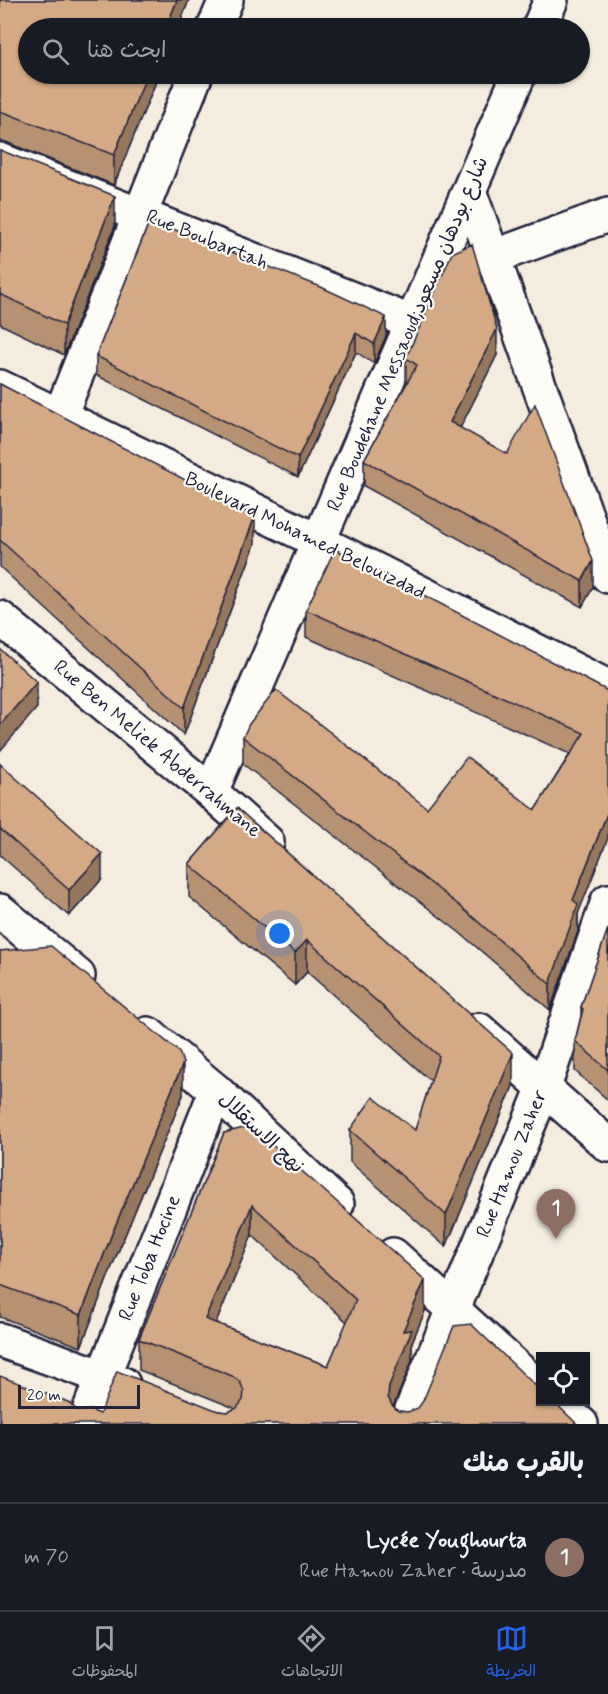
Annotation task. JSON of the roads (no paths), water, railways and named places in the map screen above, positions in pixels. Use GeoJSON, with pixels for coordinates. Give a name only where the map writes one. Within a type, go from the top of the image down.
{"type":"FeatureCollection","features":[{"type":"Feature","properties":{"kind":"street"},"geometry":{"type":"LineString","coordinates":[[218,18],[226,0]]}},
{"type":"Feature","properties":{"kind":"street"},"geometry":{"type":"LineString","coordinates":[[543,18],[551,0]]}},
{"type":"Feature","properties":{"kind":"street"},"geometry":{"type":"LineString","coordinates":[[60,416],[192,84]]}},
{"type":"Feature","properties":{"kind":"street","name":"Rue Boudehane Messaoud;شارع بودهان مسعود"},"geometry":{"type":"LineString","coordinates":[[211,792],[515,84]]}},
{"type":"Feature","properties":{"kind":"street","name":"Rue Boubartah"},"geometry":{"type":"LineString","coordinates":[[0,160],[413,323]]}},
{"type":"Feature","properties":{"kind":"street"},"geometry":{"type":"LineString","coordinates":[[469,191],[608,576]]}},
{"type":"Feature","properties":{"kind":"street"},"geometry":{"type":"LineString","coordinates":[[493,257],[608,215]]}},
{"type":"Feature","properties":{"kind":"street","name":"Boulevard Mohamed Belouizdad"},"geometry":{"type":"LineString","coordinates":[[0,387],[320,542],[608,687]]}},
{"type":"Feature","properties":{"kind":"street","name":"Rue Ben Meliek Abderrahmane"},"geometry":{"type":"LineString","coordinates":[[0,618],[211,792],[290,862]]}},
{"type":"Feature","properties":{"kind":"street","name":"Rue Hamou Zaher"},"geometry":{"type":"LineString","coordinates":[[406,1424],[544,1088],[605,919]]}},
{"type":"Feature","properties":{"kind":"street"},"geometry":{"type":"LineString","coordinates":[[3,922],[98,993]]}},
{"type":"Feature","properties":{"kind":"street"},"geometry":{"type":"LineString","coordinates":[[456,1010],[608,1144]]}},
{"type":"Feature","properties":{"kind":"street","name":"نهج الاستقلال"},"geometry":{"type":"LineString","coordinates":[[126,1016],[216,1091],[452,1311],[536,1385]]}},
{"type":"Feature","properties":{"kind":"street","name":"Rue Toba Hocine"},"geometry":{"type":"LineString","coordinates":[[84,1424],[216,1091]]}},
{"type":"Feature","properties":{"kind":"street"},"geometry":{"type":"LineString","coordinates":[[0,1340],[148,1394]]}},
{"type":"Feature","properties":{"kind":"street"},"geometry":{"type":"LineString","coordinates":[[561,1406],[581,1424]]}},
{"type":"Feature","properties":{"kind":"place","name":"Lycée Youghourta"},"geometry":{"type":"Point","coordinates":[556,1239]}}]}
